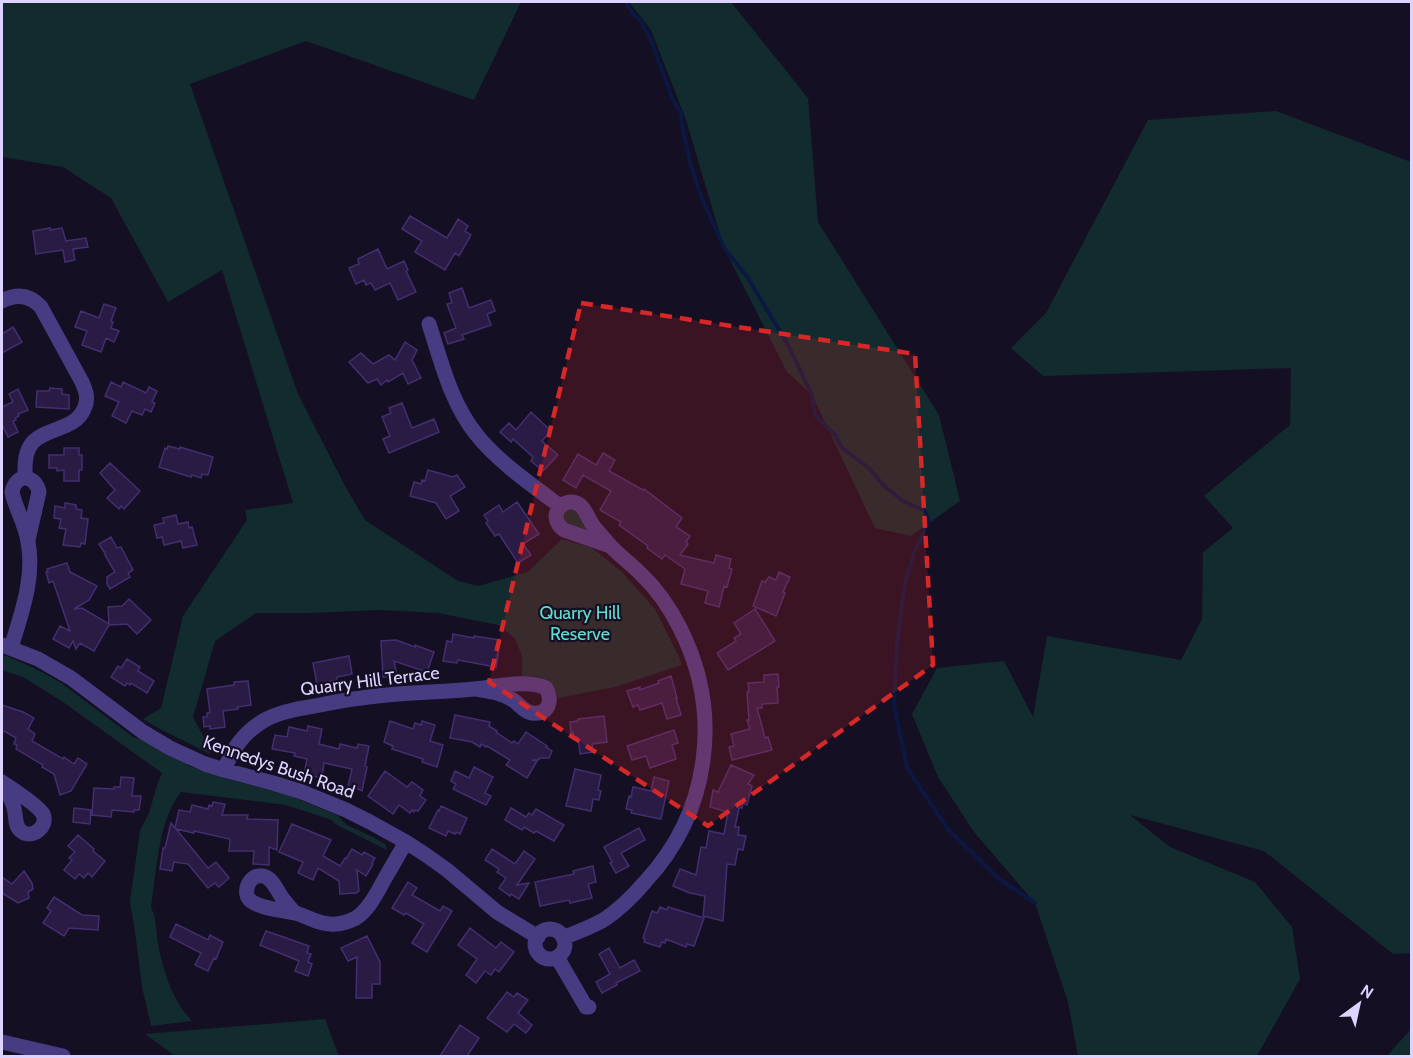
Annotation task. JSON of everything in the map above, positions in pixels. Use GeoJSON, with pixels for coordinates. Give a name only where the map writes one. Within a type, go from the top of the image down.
{"type":"FeatureCollection","features":[{"type":"Feature","properties":{"kind":"street"},"geometry":{"type":"LineString","coordinates":[[2,301],[24,296],[41,307],[87,395],[84,410],[77,420],[40,436],[34,441],[27,454],[25,478]]}},
{"type":"Feature","properties":{"kind":"street"},"geometry":{"type":"LineString","coordinates":[[429,324],[455,398],[475,433],[490,450],[560,506]]}},
{"type":"Feature","properties":{"kind":"street"},"geometry":{"type":"LineString","coordinates":[[6,646],[29,581],[28,540],[12,492],[17,482],[25,478],[34,481],[39,492],[28,540]]}},
{"type":"Feature","properties":{"kind":"street"},"geometry":{"type":"LineString","coordinates":[[563,938],[609,916],[631,898],[653,874],[684,827],[698,788],[702,768],[705,740],[704,711],[696,671],[680,628],[656,591],[642,574],[610,546],[584,509],[572,502],[565,503],[556,511],[556,522],[564,530],[610,546]]}},
{"type":"Feature","properties":{"kind":"street","name":"Kennedys Bush Road"},"geometry":{"type":"LineString","coordinates":[[6,646],[38,659],[71,678],[155,740],[190,758],[324,800],[406,842],[447,870],[503,916],[538,937]]}},
{"type":"Feature","properties":{"kind":"street","name":"Quarry Hill Terrace"},"geometry":{"type":"LineString","coordinates":[[224,770],[238,742],[263,721],[278,714],[342,700],[476,689]]}},
{"type":"Feature","properties":{"kind":"street"},"geometry":{"type":"LineString","coordinates":[[295,913],[330,924],[339,924],[357,917],[372,902],[406,842]]}},
{"type":"Feature","properties":{"kind":"street"},"geometry":{"type":"LineString","coordinates":[[544,931],[559,932],[563,938],[562,954],[548,958],[540,954],[536,946],[538,937],[544,931]]}},
{"type":"Feature","properties":{"kind":"street"},"geometry":{"type":"LineString","coordinates":[[557,957],[586,1007],[589,1007]]}},
{"type":"Feature","properties":{"kind":"street"},"geometry":{"type":"LineString","coordinates":[[2,1042],[63,1056]]}},
{"type":"Feature","properties":{"kind":"highlighted area"},"geometry":{"type":"Polygon","coordinates":[[[581,303],[915,354],[933,665],[708,826],[489,682],[581,303]]]}},
{"type":"Feature","properties":{"kind":"green space","name":"Quarry Hill Reserve"},"geometry":{"type":"Polygon","coordinates":[[[2,2],[521,2],[474,100],[306,41],[190,84],[298,394],[365,520],[458,581],[478,586],[528,572],[562,539],[592,548],[621,571],[655,609],[682,665],[615,687],[558,698],[553,686],[545,679],[522,676],[522,656],[515,638],[498,625],[438,613],[380,610],[256,613],[215,641],[193,717],[209,747],[210,754],[143,719],[161,708],[183,616],[247,520],[245,510],[293,503],[222,270],[168,302],[111,198],[63,167],[2,157],[2,2]]]}},
{"type":"Feature","properties":{"kind":"green space"},"geometry":{"type":"Polygon","coordinates":[[[629,2],[731,2],[808,98],[818,222],[939,415],[960,501],[911,536],[875,528],[812,395],[787,372],[724,248],[686,120],[651,30],[629,2]]]}},
{"type":"Feature","properties":{"kind":"green space"},"geometry":{"type":"Polygon","coordinates":[[[1276,111],[1411,162],[1411,953],[1393,954],[1264,851],[1130,815],[1170,847],[1255,882],[1292,927],[1300,979],[1257,1056],[1078,1056],[1068,1002],[1035,903],[974,832],[938,777],[912,714],[937,668],[1004,661],[1033,717],[1047,636],[1181,660],[1202,619],[1203,552],[1233,528],[1204,496],[1290,425],[1291,368],[1043,376],[1011,348],[1046,313],[1148,120],[1276,111]]]}},
{"type":"Feature","properties":{"kind":"green space"},"geometry":{"type":"Polygon","coordinates":[[[576,509],[594,535],[564,524],[562,511],[576,509]]]}},
{"type":"Feature","properties":{"kind":"green space"},"geometry":{"type":"Polygon","coordinates":[[[2,654],[60,682],[133,737],[170,748],[189,766],[288,795],[337,815],[347,825],[385,844],[387,850],[335,824],[332,820],[286,805],[181,792],[163,831],[151,907],[167,978],[180,1006],[192,1021],[151,1026],[142,987],[130,901],[140,831],[149,813],[162,773],[63,702],[23,677],[2,670],[2,654]]]}},
{"type":"Feature","properties":{"kind":"green space"},"geometry":{"type":"Polygon","coordinates":[[[325,1019],[339,1056],[175,1056],[145,1034],[325,1019]]]}},
{"type":"Feature","properties":{"kind":"green space"},"geometry":{"type":"Polygon","coordinates":[[[1411,1029],[1411,1056],[1387,1056],[1411,1029]]]}},
{"type":"Feature","properties":{"kind":"building"},"geometry":{"type":"Polygon","coordinates":[[[410,216],[447,238],[458,219],[468,226],[465,231],[471,235],[459,256],[455,253],[445,270],[415,252],[422,241],[402,229],[410,216]]]}},
{"type":"Feature","properties":{"kind":"building"},"geometry":{"type":"Polygon","coordinates":[[[50,228],[50,230],[62,228],[66,241],[86,238],[88,247],[73,249],[75,260],[65,262],[63,250],[36,254],[33,231],[50,228]]]}},
{"type":"Feature","properties":{"kind":"building"},"geometry":{"type":"Polygon","coordinates":[[[378,249],[387,269],[404,261],[416,292],[398,300],[390,283],[375,290],[371,283],[366,285],[364,280],[356,284],[349,268],[359,264],[358,259],[378,249]]]}},
{"type":"Feature","properties":{"kind":"building"},"geometry":{"type":"Polygon","coordinates":[[[462,288],[469,308],[491,300],[495,311],[487,314],[491,325],[462,335],[464,339],[448,344],[444,333],[456,328],[447,304],[452,303],[449,293],[462,288]]]}},
{"type":"Feature","properties":{"kind":"building"},"geometry":{"type":"Polygon","coordinates":[[[104,304],[116,308],[111,328],[119,331],[114,342],[106,338],[101,352],[82,345],[87,331],[75,327],[81,311],[99,318],[104,304]]]}},
{"type":"Feature","properties":{"kind":"building"},"geometry":{"type":"Polygon","coordinates":[[[13,327],[22,342],[2,353],[2,334],[13,327]]]}},
{"type":"Feature","properties":{"kind":"building"},"geometry":{"type":"Polygon","coordinates":[[[405,342],[417,350],[412,360],[421,378],[408,384],[403,373],[381,385],[377,379],[368,383],[349,362],[361,353],[373,364],[389,355],[395,360],[405,342]]]}},
{"type":"Feature","properties":{"kind":"building"},"geometry":{"type":"Polygon","coordinates":[[[111,382],[121,387],[123,382],[146,393],[149,387],[157,391],[151,412],[145,409],[142,415],[132,411],[126,423],[112,416],[119,402],[105,396],[111,382]]]}},
{"type":"Feature","properties":{"kind":"building"},"geometry":{"type":"Polygon","coordinates":[[[50,388],[62,389],[62,394],[69,395],[69,409],[36,407],[37,391],[49,391],[50,388]]]}},
{"type":"Feature","properties":{"kind":"building"},"geometry":{"type":"Polygon","coordinates":[[[18,389],[28,410],[18,414],[19,416],[15,418],[16,420],[13,421],[18,432],[8,437],[2,424],[2,407],[13,402],[9,394],[18,389]]]}},
{"type":"Feature","properties":{"kind":"building"},"geometry":{"type":"Polygon","coordinates":[[[402,403],[412,428],[434,419],[439,432],[389,453],[383,439],[390,436],[382,417],[391,413],[389,408],[402,403]]]}},
{"type":"Feature","properties":{"kind":"building"},"geometry":{"type":"Polygon","coordinates":[[[531,412],[551,431],[542,441],[558,455],[543,471],[531,461],[533,457],[513,439],[511,442],[500,432],[509,423],[516,430],[531,412]]]}},
{"type":"Feature","properties":{"kind":"building"},"geometry":{"type":"Polygon","coordinates":[[[168,446],[180,449],[180,447],[213,457],[208,475],[202,474],[201,478],[192,475],[191,477],[159,467],[165,448],[167,449],[168,446]]]}},
{"type":"Feature","properties":{"kind":"building"},"geometry":{"type":"Polygon","coordinates":[[[64,448],[79,448],[79,455],[82,455],[82,470],[79,470],[79,481],[64,481],[64,470],[57,471],[57,468],[49,468],[49,455],[64,455],[64,448]]]}},
{"type":"Feature","properties":{"kind":"building"},"geometry":{"type":"Polygon","coordinates":[[[603,453],[615,460],[609,471],[644,489],[682,518],[676,527],[690,536],[686,542],[688,544],[680,555],[714,563],[716,555],[731,559],[729,568],[732,569],[727,587],[724,586],[719,607],[705,603],[708,591],[681,584],[685,569],[665,555],[662,559],[619,525],[621,522],[600,510],[611,491],[583,475],[576,488],[563,480],[578,454],[596,465],[603,453]]]}},
{"type":"Feature","properties":{"kind":"building"},"geometry":{"type":"Polygon","coordinates":[[[110,463],[140,491],[124,509],[121,506],[119,509],[107,498],[115,490],[100,473],[110,463]]]}},
{"type":"Feature","properties":{"kind":"building"},"geometry":{"type":"Polygon","coordinates":[[[428,470],[453,477],[457,475],[465,487],[450,496],[459,511],[446,519],[436,503],[410,496],[414,482],[421,484],[422,480],[425,481],[428,470]]]}},
{"type":"Feature","properties":{"kind":"building"},"geometry":{"type":"Polygon","coordinates":[[[517,502],[539,534],[523,544],[531,555],[518,563],[499,534],[495,536],[486,523],[488,521],[484,515],[499,505],[503,512],[517,502]]]}},
{"type":"Feature","properties":{"kind":"building"},"geometry":{"type":"Polygon","coordinates":[[[65,503],[76,505],[76,509],[82,510],[81,518],[88,519],[85,544],[81,543],[80,547],[63,545],[66,529],[59,528],[61,519],[54,518],[55,506],[65,508],[65,503]]]}},
{"type":"Feature","properties":{"kind":"building"},"geometry":{"type":"Polygon","coordinates":[[[176,515],[178,524],[188,522],[189,528],[192,527],[197,545],[183,548],[181,541],[164,545],[162,537],[157,538],[154,525],[164,523],[163,518],[176,515]]]}},
{"type":"Feature","properties":{"kind":"building"},"geometry":{"type":"Polygon","coordinates":[[[111,537],[117,548],[121,547],[133,570],[128,573],[130,577],[110,589],[107,577],[115,572],[99,544],[111,537]]]}},
{"type":"Feature","properties":{"kind":"building"},"geometry":{"type":"Polygon","coordinates":[[[67,563],[70,572],[97,586],[89,600],[74,609],[82,608],[109,624],[108,607],[122,606],[129,599],[151,620],[137,634],[127,624],[109,625],[94,651],[80,643],[76,649],[73,641],[69,648],[53,639],[60,626],[70,631],[53,581],[49,583],[46,572],[48,572],[47,569],[67,563]]]}},
{"type":"Feature","properties":{"kind":"building"},"geometry":{"type":"Polygon","coordinates":[[[779,572],[790,577],[776,616],[753,606],[762,581],[765,582],[769,577],[776,580],[779,572]]]}},
{"type":"Feature","properties":{"kind":"building"},"geometry":{"type":"Polygon","coordinates":[[[755,609],[775,641],[728,670],[717,653],[736,641],[734,638],[741,634],[734,623],[755,609]]]}},
{"type":"Feature","properties":{"kind":"building"},"geometry":{"type":"Polygon","coordinates":[[[453,634],[500,640],[496,667],[458,660],[457,663],[443,661],[447,641],[452,642],[453,634]]]}},
{"type":"Feature","properties":{"kind":"building"},"geometry":{"type":"Polygon","coordinates":[[[396,640],[434,652],[427,672],[394,661],[397,676],[383,677],[381,641],[396,640]]]}},
{"type":"Feature","properties":{"kind":"building"},"geometry":{"type":"Polygon","coordinates":[[[349,656],[352,674],[317,684],[313,663],[349,656]]]}},
{"type":"Feature","properties":{"kind":"building"},"geometry":{"type":"Polygon","coordinates":[[[127,659],[140,667],[138,671],[154,681],[147,693],[131,683],[125,686],[111,677],[118,666],[121,668],[127,659]]]}},
{"type":"Feature","properties":{"kind":"building"},"geometry":{"type":"Polygon","coordinates":[[[778,674],[778,703],[762,704],[762,708],[757,708],[765,738],[768,737],[772,750],[732,760],[729,747],[734,746],[731,734],[750,729],[747,720],[749,720],[748,683],[764,682],[764,675],[778,674]]]}},
{"type":"Feature","properties":{"kind":"building"},"geometry":{"type":"Polygon","coordinates":[[[671,676],[681,715],[667,719],[662,703],[640,710],[638,705],[633,707],[627,691],[640,687],[640,690],[671,676]]]}},
{"type":"Feature","properties":{"kind":"building"},"geometry":{"type":"Polygon","coordinates":[[[248,681],[251,705],[223,711],[225,727],[210,729],[210,726],[204,727],[203,717],[207,717],[207,713],[210,713],[207,689],[248,681]]]}},
{"type":"Feature","properties":{"kind":"building"},"geometry":{"type":"Polygon","coordinates":[[[2,705],[34,718],[28,729],[35,734],[32,741],[74,764],[78,758],[87,764],[71,791],[60,795],[54,774],[16,749],[17,745],[14,744],[16,738],[2,731],[2,705]]]}},
{"type":"Feature","properties":{"kind":"building"},"geometry":{"type":"Polygon","coordinates":[[[455,715],[490,722],[489,726],[512,743],[514,741],[518,744],[526,732],[552,751],[549,758],[532,760],[537,761],[527,778],[506,765],[510,760],[487,746],[481,744],[480,747],[472,742],[450,738],[455,715]]]}},
{"type":"Feature","properties":{"kind":"building"},"geometry":{"type":"Polygon","coordinates":[[[604,716],[607,742],[592,744],[593,752],[580,754],[578,737],[574,737],[573,732],[571,733],[570,722],[604,716]]]}},
{"type":"Feature","properties":{"kind":"building"},"geometry":{"type":"Polygon","coordinates":[[[390,721],[413,729],[415,723],[421,725],[422,721],[435,725],[430,741],[443,745],[437,767],[422,762],[423,759],[392,749],[393,746],[384,742],[390,721]]]}},
{"type":"Feature","properties":{"kind":"building"},"geometry":{"type":"Polygon","coordinates":[[[308,726],[322,729],[319,744],[339,749],[340,744],[357,748],[358,744],[369,746],[362,791],[348,786],[352,769],[324,763],[322,778],[304,774],[307,759],[294,756],[295,753],[272,749],[275,735],[287,737],[289,727],[307,731],[308,726]]]}},
{"type":"Feature","properties":{"kind":"building"},"geometry":{"type":"Polygon","coordinates":[[[674,730],[678,743],[672,745],[676,759],[650,768],[646,756],[632,760],[627,746],[674,730]]]}},
{"type":"Feature","properties":{"kind":"building"},"geometry":{"type":"Polygon","coordinates":[[[731,765],[754,775],[748,784],[752,786],[747,805],[743,803],[742,808],[739,808],[735,827],[739,827],[738,835],[746,836],[743,850],[738,849],[735,865],[727,864],[723,921],[703,916],[705,896],[673,886],[680,869],[696,875],[701,847],[706,848],[709,831],[724,834],[728,812],[710,807],[713,790],[718,792],[731,765]]]}},
{"type":"Feature","properties":{"kind":"building"},"geometry":{"type":"Polygon","coordinates":[[[474,767],[493,777],[485,793],[491,796],[486,805],[453,789],[456,784],[451,781],[455,771],[469,778],[474,767]]]}},
{"type":"Feature","properties":{"kind":"building"},"geometry":{"type":"Polygon","coordinates":[[[575,769],[601,775],[599,800],[593,799],[591,811],[566,806],[575,769]]]}},
{"type":"Feature","properties":{"kind":"building"},"geometry":{"type":"Polygon","coordinates":[[[385,771],[407,787],[412,782],[423,790],[420,796],[426,800],[418,811],[412,810],[410,813],[399,805],[393,814],[368,796],[385,771]]]}},
{"type":"Feature","properties":{"kind":"building"},"geometry":{"type":"Polygon","coordinates":[[[121,777],[134,778],[132,796],[141,796],[139,810],[134,810],[134,812],[112,810],[111,817],[92,815],[94,788],[120,787],[121,777]]]}},
{"type":"Feature","properties":{"kind":"building"},"geometry":{"type":"Polygon","coordinates":[[[654,777],[669,781],[661,819],[631,813],[632,810],[626,809],[633,787],[651,791],[654,777]]]}},
{"type":"Feature","properties":{"kind":"building"},"geometry":{"type":"Polygon","coordinates":[[[213,802],[225,804],[222,815],[248,815],[247,819],[278,820],[277,850],[269,847],[269,865],[253,864],[254,851],[229,851],[230,839],[176,829],[208,868],[216,862],[229,878],[219,887],[215,883],[208,888],[188,864],[174,862],[172,871],[160,869],[163,848],[165,848],[171,823],[175,828],[179,810],[190,812],[192,805],[208,809],[213,802]]]}},
{"type":"Feature","properties":{"kind":"building"},"geometry":{"type":"Polygon","coordinates":[[[441,806],[467,818],[460,834],[448,831],[446,836],[429,828],[441,806]]]}},
{"type":"Feature","properties":{"kind":"building"},"geometry":{"type":"Polygon","coordinates":[[[74,808],[91,810],[90,824],[73,822],[74,808]]]}},
{"type":"Feature","properties":{"kind":"building"},"geometry":{"type":"Polygon","coordinates":[[[511,808],[526,817],[529,813],[532,815],[536,809],[564,825],[554,841],[536,831],[534,833],[524,827],[522,830],[505,820],[511,808]]]}},
{"type":"Feature","properties":{"kind":"building"},"geometry":{"type":"Polygon","coordinates":[[[292,824],[331,840],[323,856],[340,866],[352,849],[362,855],[364,852],[375,858],[366,876],[357,870],[359,891],[340,894],[339,881],[318,868],[313,880],[298,873],[303,862],[279,852],[292,824]]]}},
{"type":"Feature","properties":{"kind":"building"},"geometry":{"type":"Polygon","coordinates":[[[639,828],[645,840],[621,853],[629,866],[616,873],[604,847],[639,828]]]}},
{"type":"Feature","properties":{"kind":"building"},"geometry":{"type":"Polygon","coordinates":[[[78,835],[105,861],[92,877],[88,873],[84,878],[79,874],[75,879],[64,870],[72,860],[69,858],[75,852],[68,846],[78,835]]]}},
{"type":"Feature","properties":{"kind":"building"},"geometry":{"type":"Polygon","coordinates":[[[492,849],[515,864],[524,851],[535,859],[517,885],[529,883],[519,899],[499,888],[506,878],[497,872],[499,869],[485,860],[492,849]]]}},
{"type":"Feature","properties":{"kind":"building"},"geometry":{"type":"Polygon","coordinates":[[[593,866],[596,882],[588,884],[592,898],[540,906],[535,882],[574,874],[573,871],[593,866]]]}},
{"type":"Feature","properties":{"kind":"building"},"geometry":{"type":"Polygon","coordinates":[[[24,871],[33,889],[28,892],[29,898],[18,903],[2,893],[2,877],[12,884],[24,871]]]}},
{"type":"Feature","properties":{"kind":"building"},"geometry":{"type":"Polygon","coordinates":[[[408,882],[417,888],[412,895],[440,911],[443,906],[452,911],[427,952],[412,943],[424,924],[392,908],[408,882]]]}},
{"type":"Feature","properties":{"kind":"building"},"geometry":{"type":"Polygon","coordinates":[[[54,897],[82,915],[99,916],[98,930],[69,928],[64,936],[43,923],[51,911],[47,908],[54,897]]]}},
{"type":"Feature","properties":{"kind":"building"},"geometry":{"type":"Polygon","coordinates":[[[660,907],[667,910],[668,907],[704,918],[694,946],[687,944],[686,947],[666,939],[660,947],[644,942],[643,938],[652,911],[657,913],[660,907]]]}},
{"type":"Feature","properties":{"kind":"building"},"geometry":{"type":"Polygon","coordinates":[[[176,924],[208,940],[210,935],[223,942],[208,971],[195,965],[201,953],[170,937],[176,924]]]}},
{"type":"Feature","properties":{"kind":"building"},"geometry":{"type":"Polygon","coordinates":[[[470,928],[496,948],[501,942],[514,952],[499,972],[495,969],[491,975],[485,971],[476,983],[466,975],[477,959],[458,945],[470,928]]]}},
{"type":"Feature","properties":{"kind":"building"},"geometry":{"type":"Polygon","coordinates":[[[266,931],[309,946],[307,953],[311,954],[308,962],[312,964],[308,976],[295,971],[299,961],[260,945],[266,931]]]}},
{"type":"Feature","properties":{"kind":"building"},"geometry":{"type":"Polygon","coordinates":[[[367,936],[380,962],[380,984],[372,984],[372,998],[356,998],[357,957],[348,961],[341,948],[367,936]]]}},
{"type":"Feature","properties":{"kind":"building"},"geometry":{"type":"Polygon","coordinates":[[[609,948],[620,968],[634,960],[640,971],[602,993],[596,982],[610,974],[599,954],[609,948]]]}},
{"type":"Feature","properties":{"kind":"building"},"geometry":{"type":"Polygon","coordinates":[[[507,992],[514,997],[517,993],[528,1000],[518,1013],[532,1025],[526,1033],[514,1024],[507,1032],[487,1018],[507,992]]]}},
{"type":"Feature","properties":{"kind":"building"},"geometry":{"type":"Polygon","coordinates":[[[460,1025],[479,1038],[467,1056],[440,1056],[460,1025]]]}},
{"type":"Feature","properties":{"kind":"waterway"},"geometry":{"type":"LineString","coordinates":[[626,2],[650,38],[673,100],[681,113],[691,166],[700,194],[724,248],[748,278],[788,345],[812,395],[815,415],[835,435],[842,448],[870,469],[884,486],[903,501],[925,511],[929,522],[914,553],[905,583],[897,643],[894,706],[907,768],[947,828],[999,879],[1035,903]]}}]}
